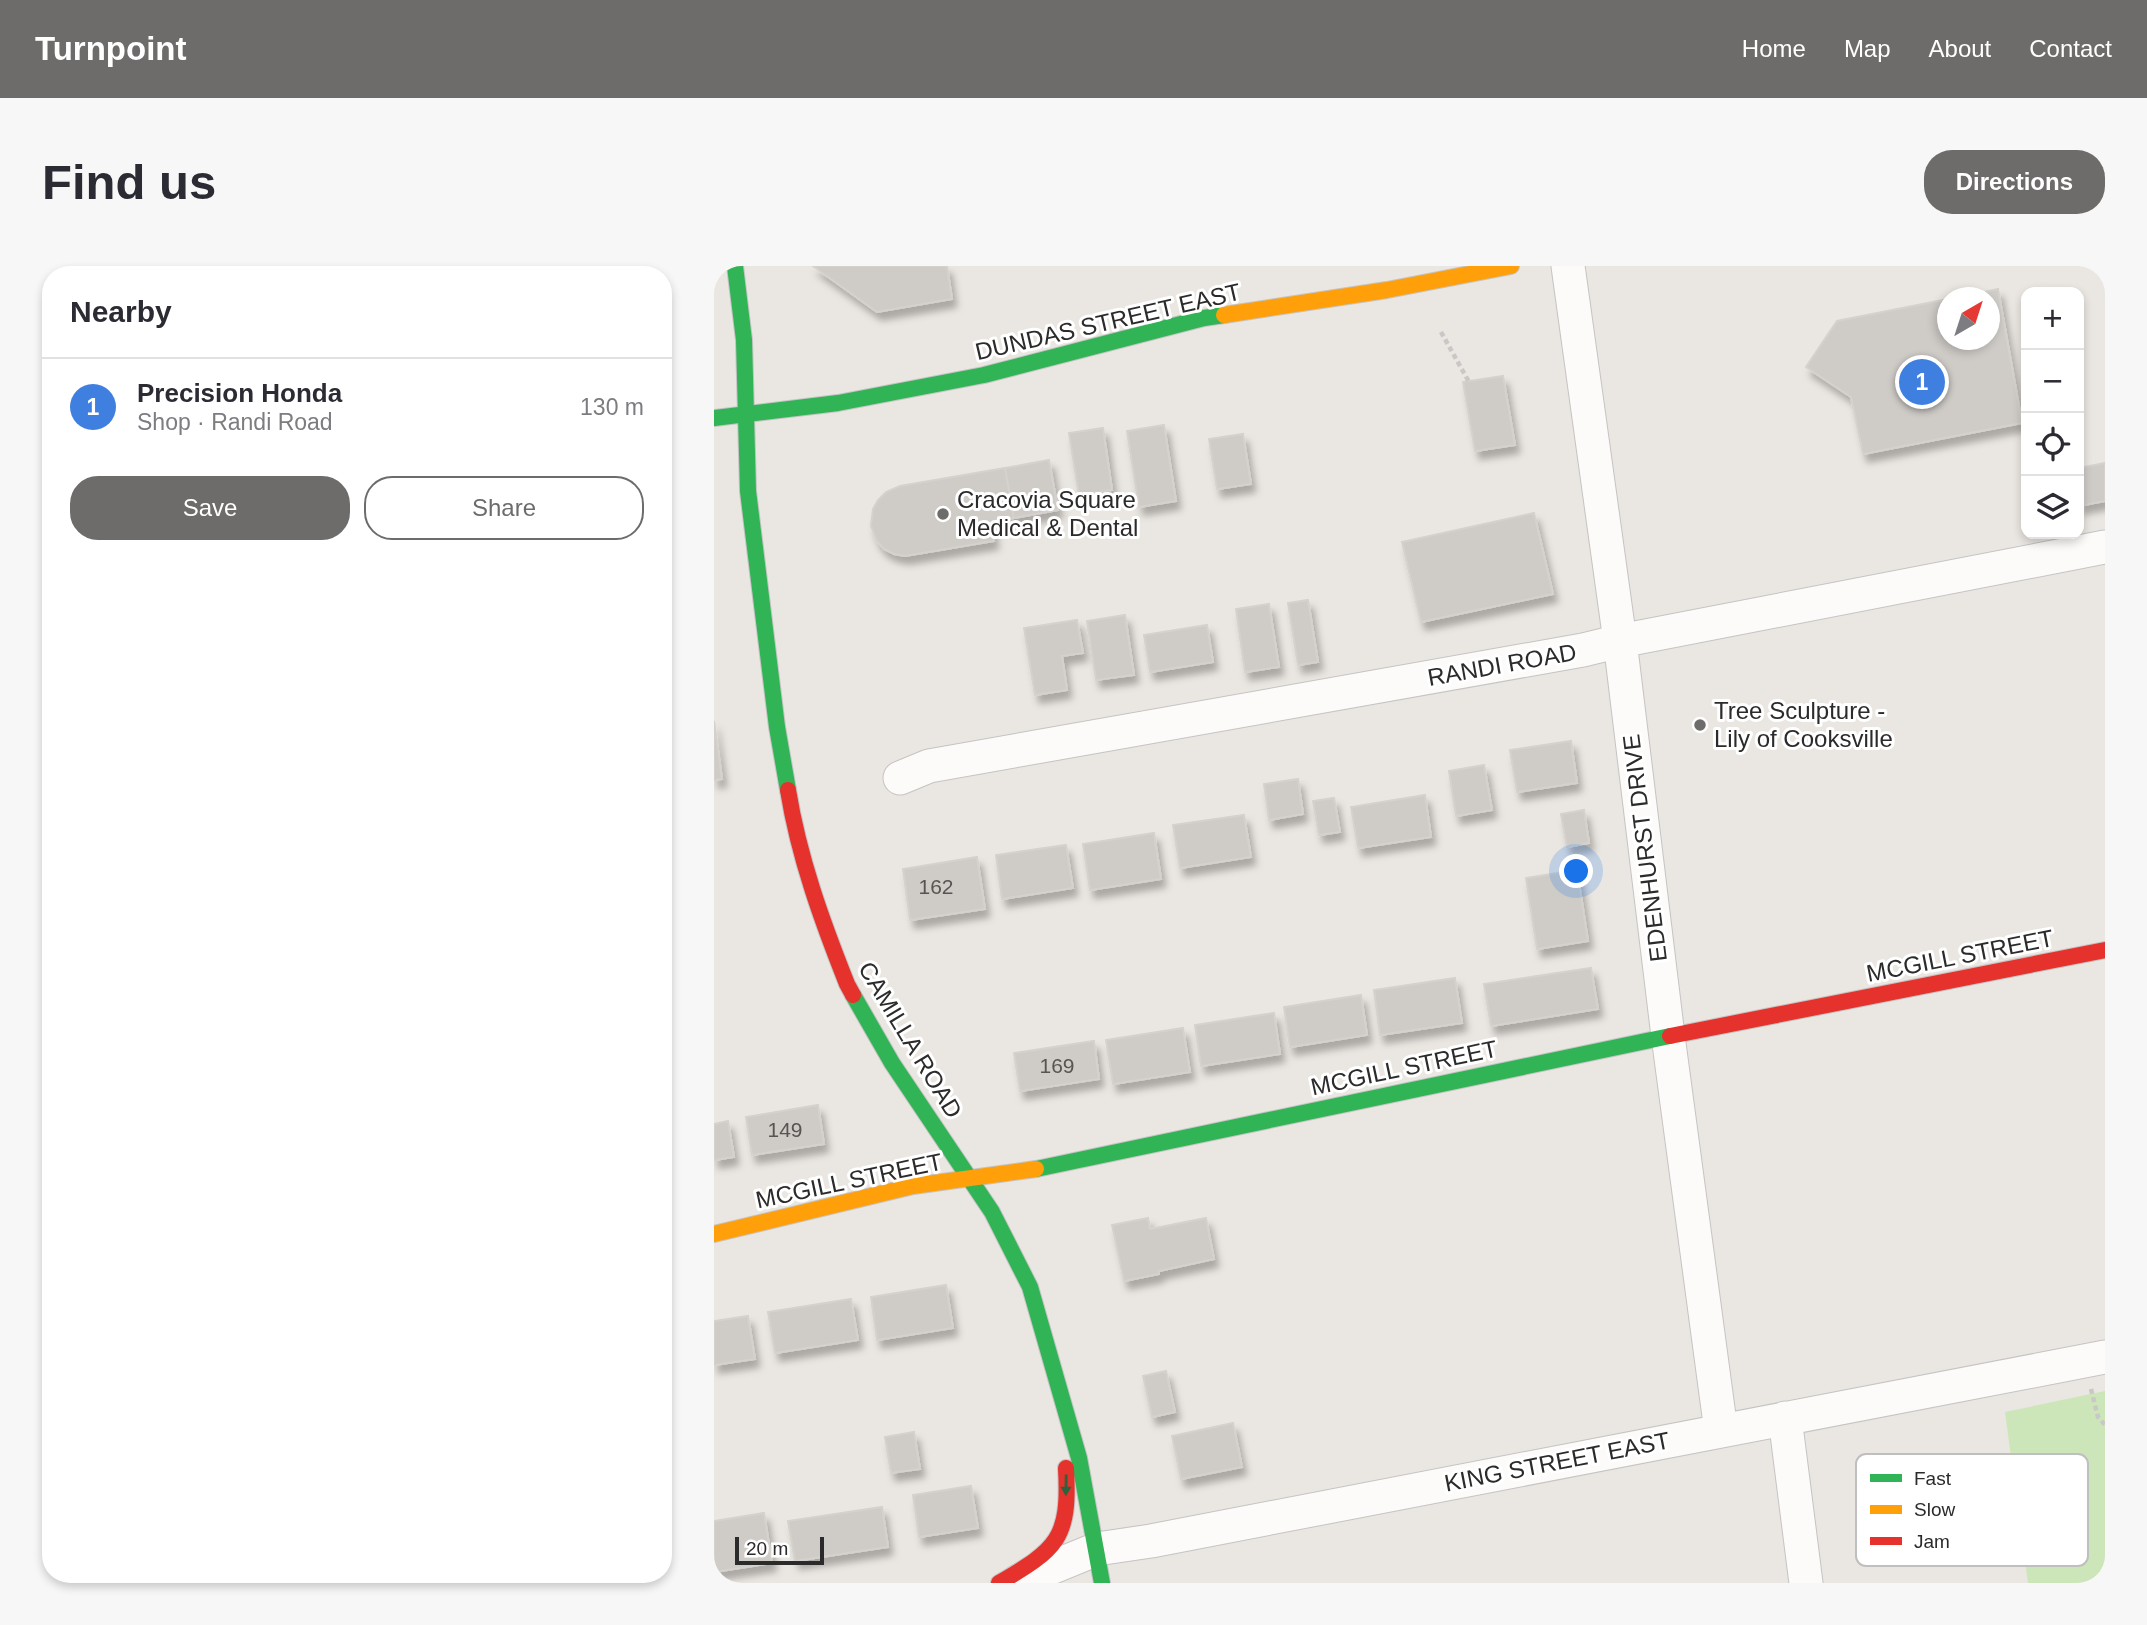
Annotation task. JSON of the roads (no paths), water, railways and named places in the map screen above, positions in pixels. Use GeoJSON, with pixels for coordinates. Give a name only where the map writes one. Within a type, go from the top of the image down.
{"type":"FeatureCollection","features":[{"type":"Feature","properties":{"kind":"street","name":"CAMILLA ROAD"},"geometry":{"type":"LineString","coordinates":[[735,266],[744,340],[748,491],[787,788],[804,863],[819,912],[847,984],[892,1063],[992,1212],[1030,1287],[1079,1458],[1102,1583]]}},
{"type":"Feature","properties":{"kind":"street","name":"DUNDAS STREET EAST"},"geometry":{"type":"LineString","coordinates":[[714,418],[838,403],[984,374],[1205,318],[1387,290],[1511,266]]}},
{"type":"Feature","properties":{"kind":"street","name":"EDENHURST DRIVE"},"geometry":{"type":"LineString","coordinates":[[1568,266],[1620,641],[1668,1036],[1721,1431]]}},
{"type":"Feature","properties":{"kind":"street","name":"RANDI ROAD"},"geometry":{"type":"LineString","coordinates":[[900,778],[929,766],[1583,650],[2105,547]]}},
{"type":"Feature","properties":{"kind":"street","name":"MCGILL STREET"},"geometry":{"type":"LineString","coordinates":[[714,1234],[913,1186],[1038,1168],[1668,1036],[2105,950]]}},
{"type":"Feature","properties":{"kind":"street","name":"KING STREET EAST"},"geometry":{"type":"LineString","coordinates":[[1013,1583],[1097,1549],[1151,1541],[2105,1357]]}},
{"type":"Feature","properties":{"kind":"street"},"geometry":{"type":"LineString","coordinates":[[999,1583],[1047,1552],[1064,1520],[1067,1483],[1055,1369]]}},
{"type":"Feature","properties":{"kind":"street"},"geometry":{"type":"LineString","coordinates":[[1785,1418],[1806,1583]]}},
{"type":"Feature","properties":{"kind":"place","name":"Precision Honda"},"geometry":{"type":"Point","coordinates":[1922,382]}},
{"type":"Feature","properties":{"kind":"place","name":"Cracovia Square Medical & Dental"},"geometry":{"type":"Point","coordinates":[943,514]}},
{"type":"Feature","properties":{"kind":"place","name":"Tree Sculpture - Lily of Cooksville"},"geometry":{"type":"Point","coordinates":[1700,725]}}]}
